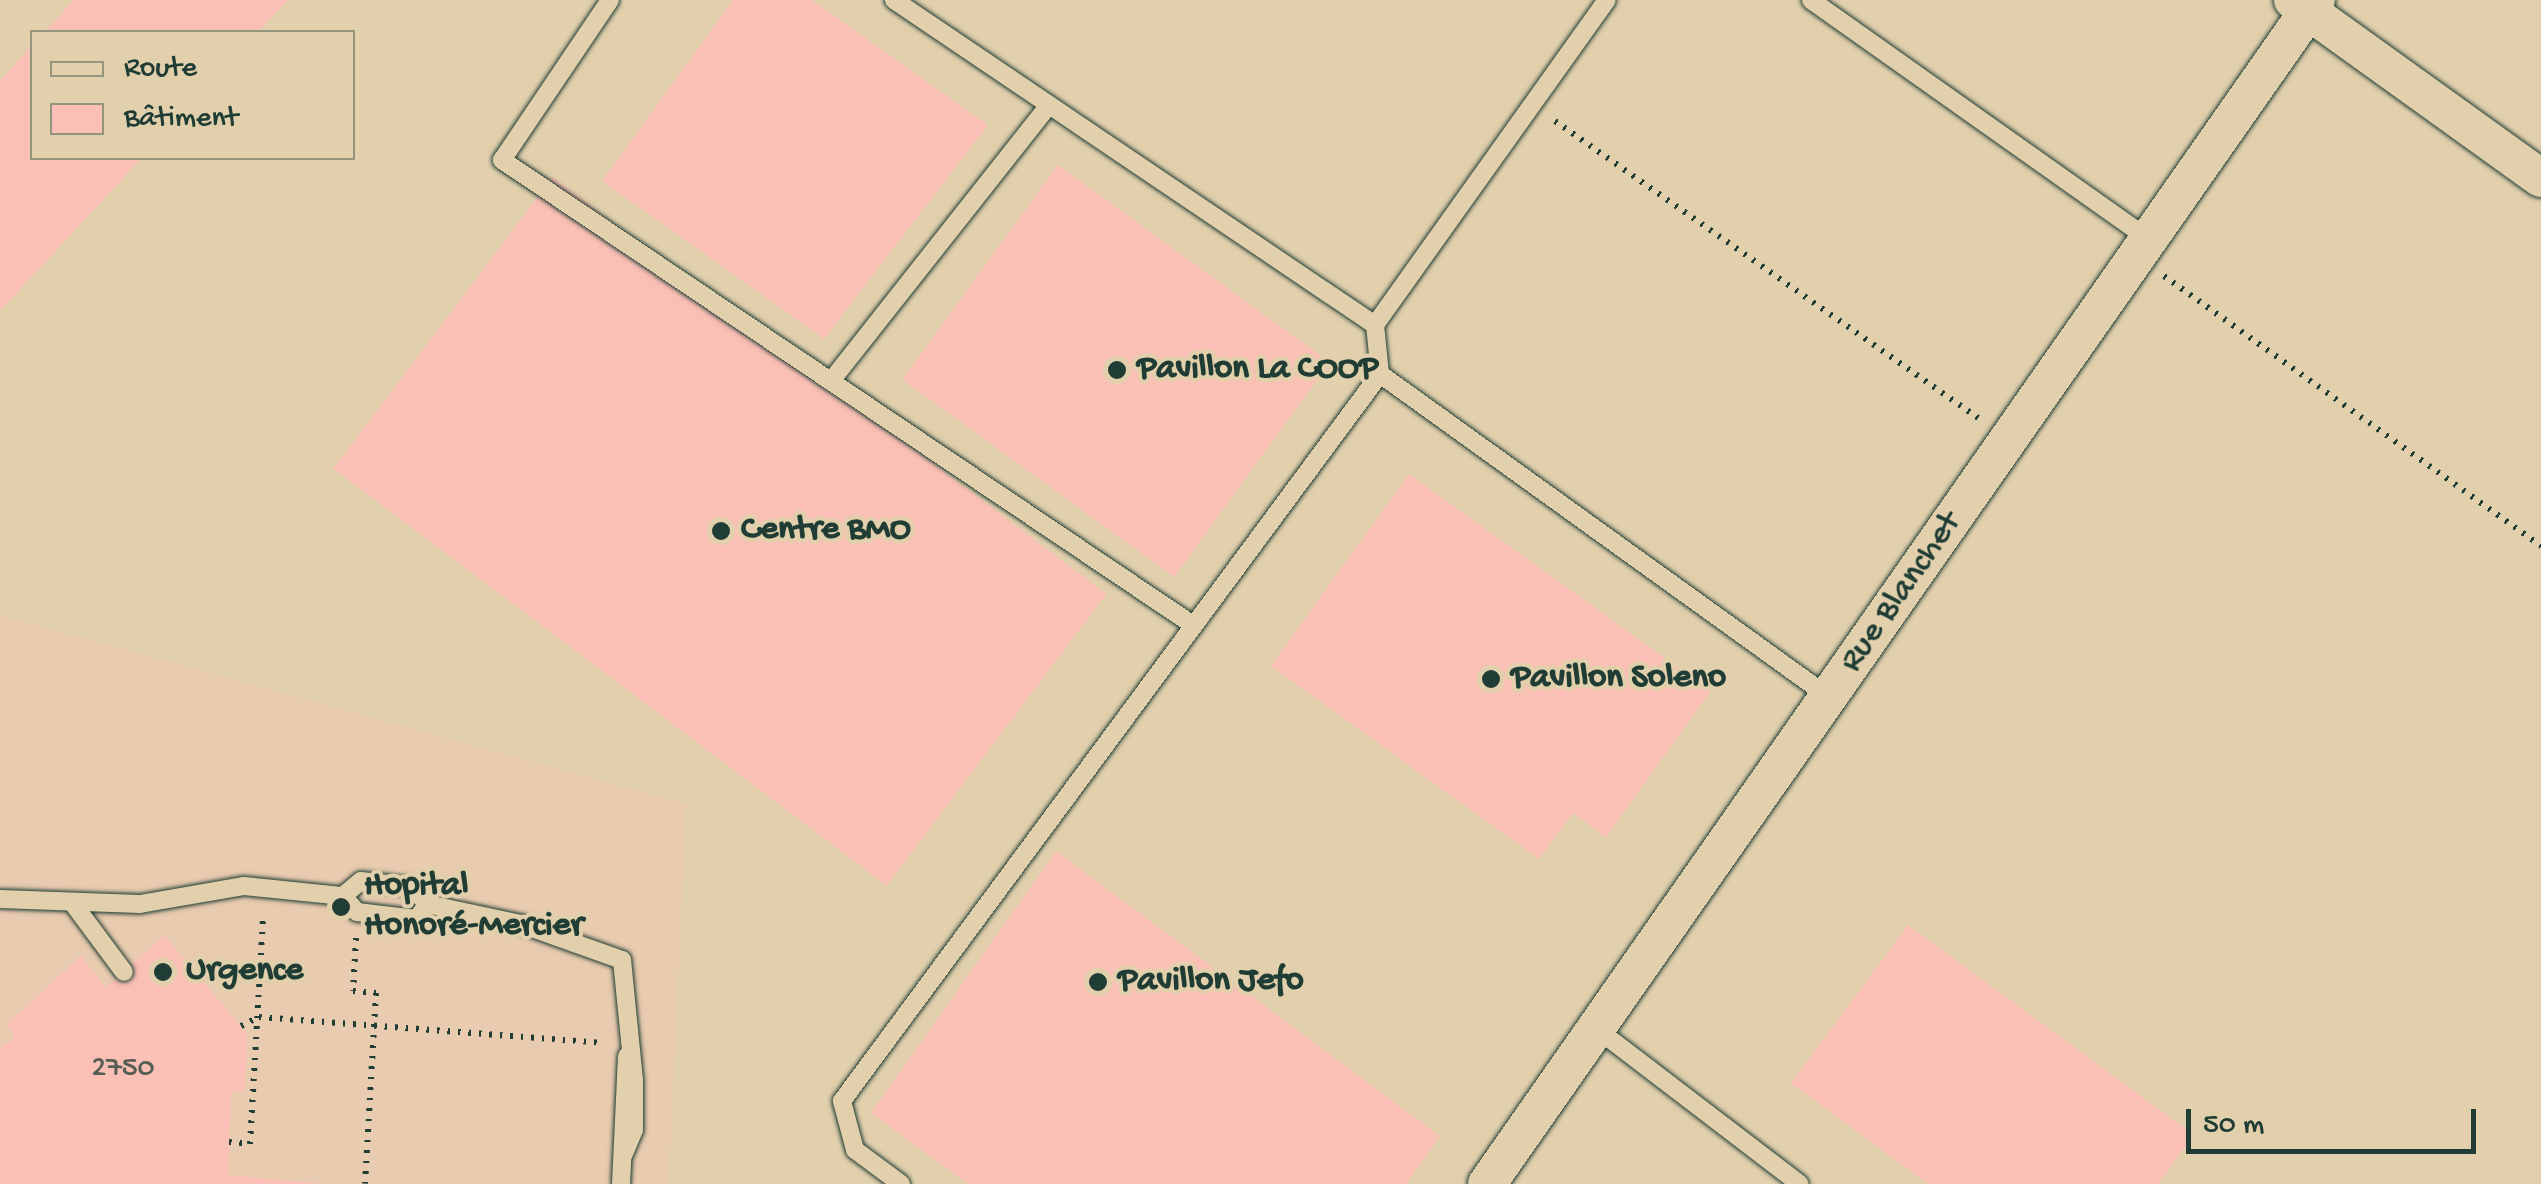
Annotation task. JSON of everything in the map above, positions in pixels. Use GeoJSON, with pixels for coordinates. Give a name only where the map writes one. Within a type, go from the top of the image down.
{"type":"FeatureCollection","features":[{"type":"Feature","properties":{"kind":"street","name":"Rue Blanchet"},"geometry":{"type":"LineString","coordinates":[[1487,1184],[2143,248],[2306,4]]}},
{"type":"Feature","properties":{"kind":"street"},"geometry":{"type":"LineString","coordinates":[[2306,4],[2541,178]]}},
{"type":"Feature","properties":{"kind":"lane"},"geometry":{"type":"LineString","coordinates":[[610,0],[502,160],[1193,625]]}},
{"type":"Feature","properties":{"kind":"lane"},"geometry":{"type":"LineString","coordinates":[[894,0],[1375,325]]}},
{"type":"Feature","properties":{"kind":"lane"},"geometry":{"type":"LineString","coordinates":[[901,1184],[855,1150],[842,1100],[1380,374],[1375,325],[1607,0]]}},
{"type":"Feature","properties":{"kind":"lane"},"geometry":{"type":"LineString","coordinates":[[1811,0],[2143,248]]}},
{"type":"Feature","properties":{"kind":"lane"},"geometry":{"type":"LineString","coordinates":[[832,382],[1049,105]]}},
{"type":"Feature","properties":{"kind":"lane"},"geometry":{"type":"LineString","coordinates":[[1380,374],[1829,697]]}},
{"type":"Feature","properties":{"kind":"lane"},"geometry":{"type":"LineString","coordinates":[[343,896],[362,881],[413,887],[427,904],[534,928],[622,960],[628,1054],[619,1080],[621,1184]]}},
{"type":"Feature","properties":{"kind":"lane"},"geometry":{"type":"LineString","coordinates":[[0,899],[72,902],[264,888],[343,896],[357,912],[417,919],[427,904]]}},
{"type":"Feature","properties":{"kind":"lane"},"geometry":{"type":"LineString","coordinates":[[72,902],[124,972]]}},
{"type":"Feature","properties":{"kind":"lane"},"geometry":{"type":"LineString","coordinates":[[1597,1029],[1800,1184]]}},
{"type":"Feature","properties":{"kind":"path"},"geometry":{"type":"LineString","coordinates":[[1554,120],[2009,440]]}},
{"type":"Feature","properties":{"kind":"path"},"geometry":{"type":"LineString","coordinates":[[2143,248],[2541,546]]}},
{"type":"Feature","properties":{"kind":"path"},"geometry":{"type":"LineString","coordinates":[[229,1142],[250,1144],[264,888]]}},
{"type":"Feature","properties":{"kind":"path"},"geometry":{"type":"LineString","coordinates":[[357,912],[353,992],[376,993],[365,1184]]}},
{"type":"Feature","properties":{"kind":"path"},"geometry":{"type":"LineString","coordinates":[[241,1026],[258,1017],[603,1043]]}},
{"type":"Feature","properties":{"kind":"shaded area","name":"Hopital Honoré-Mercier"},"geometry":{"type":"Polygon","coordinates":[[[0,615],[686,804],[669,1184],[0,1184],[0,615]]]}},
{"type":"Feature","properties":{"kind":"building"},"geometry":{"type":"Polygon","coordinates":[[[74,0],[288,0],[260,30],[46,30],[74,0]]]}},
{"type":"Feature","properties":{"kind":"building"},"geometry":{"type":"Polygon","coordinates":[[[733,0],[812,0],[988,125],[824,339],[602,181],[733,0]]]}},
{"type":"Feature","properties":{"kind":"building"},"geometry":{"type":"Polygon","coordinates":[[[30,47],[30,160],[140,160],[0,311],[0,81],[30,47]]]}},
{"type":"Feature","properties":{"kind":"building","name":"Pavillon La COOP"},"geometry":{"type":"Polygon","coordinates":[[[1058,165],[1330,362],[1174,577],[902,379],[1058,165]]]}},
{"type":"Feature","properties":{"kind":"building","name":"Centre BMO"},"geometry":{"type":"Polygon","coordinates":[[[553,177],[1106,594],[887,886],[333,469],[553,177]]]}},
{"type":"Feature","properties":{"kind":"building","name":"Pavillon Soleno"},"geometry":{"type":"Polygon","coordinates":[[[1409,474],[1711,691],[1606,837],[1573,813],[1539,859],[1271,666],[1409,474]]]}},
{"type":"Feature","properties":{"kind":"building","name":"Pavillon Jefo"},"geometry":{"type":"Polygon","coordinates":[[[1056,851],[1440,1136],[1406,1184],[968,1184],[871,1113],[1056,851]]]}},
{"type":"Feature","properties":{"kind":"building"},"geometry":{"type":"Polygon","coordinates":[[[1908,925],[2194,1135],[2158,1184],[1928,1184],[1791,1083],[1908,925]]]}},
{"type":"Feature","properties":{"kind":"building"},"geometry":{"type":"Polygon","coordinates":[[[164,935],[247,1034],[245,1092],[231,1092],[228,1175],[323,1184],[0,1184],[0,1048],[15,1038],[7,1024],[81,956],[106,988],[164,935]]]}},
{"type":"Feature","properties":{"kind":"place","name":"Pavillon La COOP"},"geometry":{"type":"Point","coordinates":[1117,370]}},
{"type":"Feature","properties":{"kind":"place","name":"Centre BMO"},"geometry":{"type":"Point","coordinates":[721,531]}},
{"type":"Feature","properties":{"kind":"place","name":"Pavillon Soleno"},"geometry":{"type":"Point","coordinates":[1491,679]}},
{"type":"Feature","properties":{"kind":"place","name":"Hopital Honoré-Mercier"},"geometry":{"type":"Point","coordinates":[341,907]}},
{"type":"Feature","properties":{"kind":"place","name":"Urgence"},"geometry":{"type":"Point","coordinates":[163,972]}},
{"type":"Feature","properties":{"kind":"place","name":"Pavillon Jefo"},"geometry":{"type":"Point","coordinates":[1098,982]}}]}
